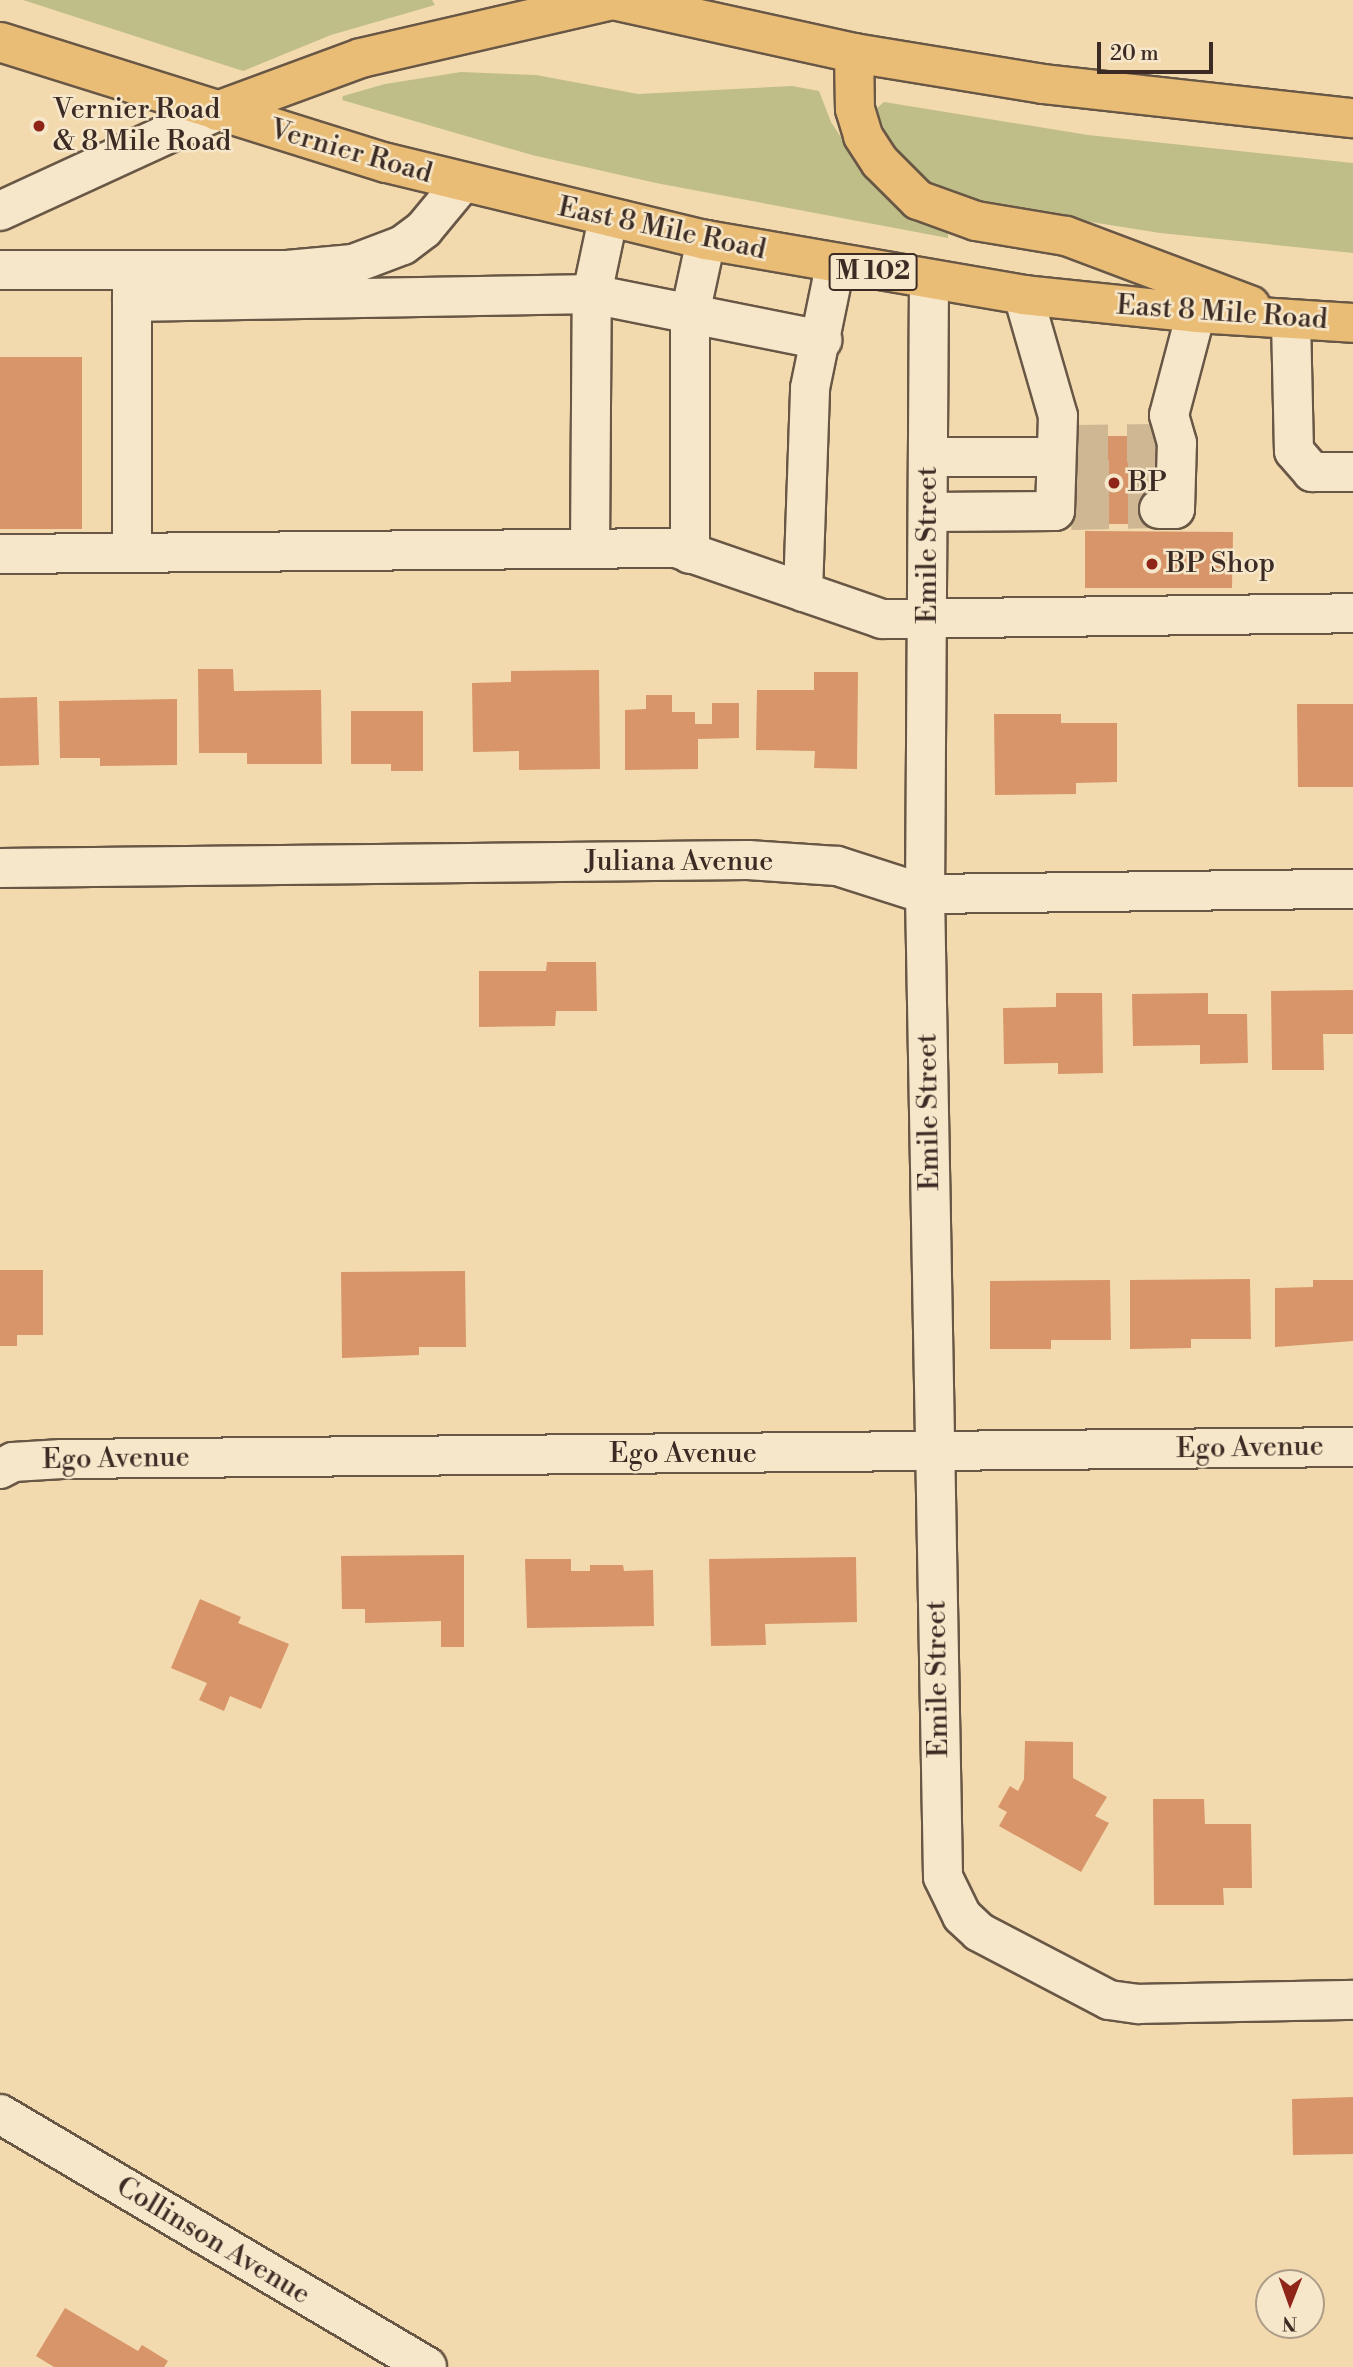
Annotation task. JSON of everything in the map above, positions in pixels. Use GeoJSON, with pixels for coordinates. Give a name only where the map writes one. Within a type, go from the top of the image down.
{"type":"FeatureCollection","features":[{"type":"Feature","properties":{"kind":"highway"},"geometry":{"type":"LineString","coordinates":[[217,111],[362,58],[612,0],[854,52],[1043,84],[1353,118]]}},
{"type":"Feature","properties":{"kind":"highway","name":"Vernier Road"},"geometry":{"type":"LineString","coordinates":[[0,42],[217,111],[462,183]]}},
{"type":"Feature","properties":{"kind":"highway"},"geometry":{"type":"LineString","coordinates":[[854,52],[855,109],[863,136],[880,162],[918,200],[976,221],[1066,236],[1292,320]]}},
{"type":"Feature","properties":{"kind":"highway","name":"East 8 Mile Road"},"geometry":{"type":"LineString","coordinates":[[462,183],[706,240],[835,266],[929,281],[1023,295],[1196,313],[1353,323]]}},
{"type":"Feature","properties":{"kind":"street"},"geometry":{"type":"LineString","coordinates":[[0,211],[217,111]]}},
{"type":"Feature","properties":{"kind":"street"},"geometry":{"type":"LineString","coordinates":[[132,286],[353,264],[414,237],[444,209],[462,183]]}},
{"type":"Feature","properties":{"kind":"street"},"geometry":{"type":"LineString","coordinates":[[590,549],[592,295],[608,219]]}},
{"type":"Feature","properties":{"kind":"street"},"geometry":{"type":"LineString","coordinates":[[690,554],[690,314],[706,240]]}},
{"type":"Feature","properties":{"kind":"street"},"geometry":{"type":"LineString","coordinates":[[803,592],[810,388],[822,340],[835,266]]}},
{"type":"Feature","properties":{"kind":"street"},"geometry":{"type":"LineString","coordinates":[[0,270],[132,286],[592,295],[822,340]]}},
{"type":"Feature","properties":{"kind":"street","name":"Emile Street"},"geometry":{"type":"LineString","coordinates":[[929,281],[930,512],[925,894],[943,1877],[962,1916],[979,1932],[1109,2000],[1139,2004],[1353,2000]]}},
{"type":"Feature","properties":{"kind":"street"},"geometry":{"type":"LineString","coordinates":[[132,286],[132,553]]}},
{"type":"Feature","properties":{"kind":"street"},"geometry":{"type":"LineString","coordinates":[[1023,295],[1058,416],[1062,475]]}},
{"type":"Feature","properties":{"kind":"street"},"geometry":{"type":"LineString","coordinates":[[1166,471],[1170,415],[1196,313]]}},
{"type":"Feature","properties":{"kind":"street"},"geometry":{"type":"LineString","coordinates":[[1292,320],[1294,451],[1312,472],[1353,472]]}},
{"type":"Feature","properties":{"kind":"street"},"geometry":{"type":"LineString","coordinates":[[928,457],[1062,475]]}},
{"type":"Feature","properties":{"kind":"street"},"geometry":{"type":"LineString","coordinates":[[930,512],[1062,475]]}},
{"type":"Feature","properties":{"kind":"street"},"geometry":{"type":"LineString","coordinates":[[0,554],[676,548],[882,619],[1353,613]]}},
{"type":"Feature","properties":{"kind":"street","name":"Juliana Avenue"},"geometry":{"type":"LineString","coordinates":[[0,868],[748,860],[836,866],[925,894],[1353,889]]}},
{"type":"Feature","properties":{"kind":"street","name":"Ego Avenue"},"geometry":{"type":"LineString","coordinates":[[7,1465],[1353,1447]]}},
{"type":"Feature","properties":{"kind":"street","name":"Collinson Avenue"},"geometry":{"type":"LineString","coordinates":[[0,2114],[427,2367]]}},
{"type":"Feature","properties":{"kind":"shaded area"},"geometry":{"type":"Polygon","coordinates":[[[23,0],[432,0],[435,5],[331,35],[243,71],[23,0]]]}},
{"type":"Feature","properties":{"kind":"shaded area"},"geometry":{"type":"Polygon","coordinates":[[[461,72],[536,75],[638,94],[792,86],[819,91],[831,122],[866,175],[905,212],[948,234],[948,238],[656,183],[532,155],[342,100],[343,96],[385,84],[461,72]]]}},
{"type":"Feature","properties":{"kind":"shaded area"},"geometry":{"type":"Polygon","coordinates":[[[884,102],[1088,135],[1353,163],[1353,253],[1160,233],[991,206],[931,189],[898,153],[886,133],[876,109],[884,102]]]}},
{"type":"Feature","properties":{"kind":"building"},"geometry":{"type":"Polygon","coordinates":[[[0,357],[82,357],[82,529],[0,529],[0,357]]]}},
{"type":"Feature","properties":{"kind":"building"},"geometry":{"type":"Polygon","coordinates":[[[1071,436],[1159,436],[1159,524],[1071,524],[1071,436]]]}},
{"type":"Feature","properties":{"kind":"building"},"geometry":{"type":"Polygon","coordinates":[[[1085,531],[1233,532],[1232,588],[1085,588],[1085,531]]]}},
{"type":"Feature","properties":{"kind":"building"},"geometry":{"type":"Polygon","coordinates":[[[198,669],[233,669],[234,691],[321,690],[322,764],[247,764],[247,753],[199,753],[198,669]]]}},
{"type":"Feature","properties":{"kind":"building"},"geometry":{"type":"Polygon","coordinates":[[[599,670],[600,769],[519,770],[519,751],[473,752],[472,683],[511,682],[511,671],[599,670]]]}},
{"type":"Feature","properties":{"kind":"building"},"geometry":{"type":"Polygon","coordinates":[[[814,672],[858,672],[857,769],[814,768],[815,751],[756,750],[757,690],[814,690],[814,672]]]}},
{"type":"Feature","properties":{"kind":"building"},"geometry":{"type":"Polygon","coordinates":[[[646,695],[672,695],[672,712],[695,712],[695,724],[712,724],[712,703],[739,703],[739,738],[698,739],[698,769],[625,770],[625,710],[646,709],[646,695]]]}},
{"type":"Feature","properties":{"kind":"building"},"geometry":{"type":"Polygon","coordinates":[[[37,697],[39,765],[0,766],[0,698],[37,697]]]}},
{"type":"Feature","properties":{"kind":"building"},"geometry":{"type":"Polygon","coordinates":[[[177,699],[177,765],[100,766],[100,758],[60,758],[59,701],[177,699]]]}},
{"type":"Feature","properties":{"kind":"building"},"geometry":{"type":"Polygon","coordinates":[[[1297,704],[1353,704],[1353,787],[1298,787],[1297,704]]]}},
{"type":"Feature","properties":{"kind":"building"},"geometry":{"type":"Polygon","coordinates":[[[351,711],[423,711],[423,771],[391,771],[391,764],[351,764],[351,711]]]}},
{"type":"Feature","properties":{"kind":"building"},"geometry":{"type":"Polygon","coordinates":[[[994,714],[1061,714],[1061,723],[1117,723],[1117,782],[1076,783],[1076,794],[995,795],[994,714]]]}},
{"type":"Feature","properties":{"kind":"building"},"geometry":{"type":"Polygon","coordinates":[[[547,962],[596,962],[597,1011],[556,1011],[555,1026],[479,1027],[479,971],[546,971],[547,962]]]}},
{"type":"Feature","properties":{"kind":"building"},"geometry":{"type":"Polygon","coordinates":[[[1353,990],[1353,1034],[1323,1034],[1324,1070],[1272,1070],[1271,991],[1353,990]]]}},
{"type":"Feature","properties":{"kind":"building"},"geometry":{"type":"Polygon","coordinates":[[[1056,993],[1102,993],[1103,1073],[1058,1074],[1058,1063],[1004,1064],[1003,1008],[1056,1007],[1056,993]]]}},
{"type":"Feature","properties":{"kind":"building"},"geometry":{"type":"Polygon","coordinates":[[[1208,993],[1208,1014],[1247,1014],[1248,1063],[1200,1064],[1200,1045],[1133,1046],[1132,994],[1208,993]]]}},
{"type":"Feature","properties":{"kind":"building"},"geometry":{"type":"Polygon","coordinates":[[[0,1270],[43,1270],[43,1335],[17,1335],[17,1346],[0,1346],[0,1270]]]}},
{"type":"Feature","properties":{"kind":"building"},"geometry":{"type":"Polygon","coordinates":[[[465,1271],[466,1347],[419,1347],[419,1355],[342,1358],[341,1272],[465,1271]]]}},
{"type":"Feature","properties":{"kind":"building"},"geometry":{"type":"Polygon","coordinates":[[[1250,1279],[1251,1339],[1191,1339],[1191,1348],[1130,1349],[1130,1280],[1250,1279]]]}},
{"type":"Feature","properties":{"kind":"building"},"geometry":{"type":"Polygon","coordinates":[[[1110,1280],[1111,1340],[1051,1340],[1051,1349],[990,1349],[990,1281],[1110,1280]]]}},
{"type":"Feature","properties":{"kind":"building"},"geometry":{"type":"Polygon","coordinates":[[[1313,1280],[1353,1280],[1353,1341],[1275,1347],[1275,1288],[1313,1287],[1313,1280]]]}},
{"type":"Feature","properties":{"kind":"building"},"geometry":{"type":"Polygon","coordinates":[[[464,1555],[464,1647],[441,1647],[441,1621],[365,1623],[365,1609],[342,1609],[341,1556],[464,1555]]]}},
{"type":"Feature","properties":{"kind":"building"},"geometry":{"type":"Polygon","coordinates":[[[856,1557],[857,1622],[765,1624],[766,1645],[711,1646],[709,1559],[856,1557]]]}},
{"type":"Feature","properties":{"kind":"building"},"geometry":{"type":"Polygon","coordinates":[[[525,1559],[571,1559],[571,1571],[590,1571],[590,1565],[623,1565],[624,1571],[653,1570],[654,1626],[527,1628],[525,1559]]]}},
{"type":"Feature","properties":{"kind":"building"},"geometry":{"type":"Polygon","coordinates":[[[200,1599],[241,1617],[238,1623],[289,1644],[261,1709],[230,1696],[224,1711],[199,1700],[207,1683],[171,1668],[200,1599]]]}},
{"type":"Feature","properties":{"kind":"building"},"geometry":{"type":"Polygon","coordinates":[[[1025,1741],[1073,1742],[1073,1778],[1107,1797],[1095,1816],[1109,1823],[1081,1872],[999,1826],[1007,1812],[998,1807],[1010,1786],[1018,1791],[1024,1779],[1025,1741]]]}},
{"type":"Feature","properties":{"kind":"building"},"geometry":{"type":"Polygon","coordinates":[[[1153,1799],[1204,1799],[1205,1824],[1251,1824],[1252,1888],[1223,1888],[1224,1905],[1154,1905],[1153,1799]]]}},
{"type":"Feature","properties":{"kind":"building"},"geometry":{"type":"Polygon","coordinates":[[[1353,2097],[1353,2154],[1293,2155],[1292,2099],[1353,2097]]]}},
{"type":"Feature","properties":{"kind":"building"},"geometry":{"type":"Polygon","coordinates":[[[65,2308],[138,2351],[142,2345],[168,2361],[164,2367],[54,2367],[36,2356],[65,2308]]]}},
{"type":"Feature","properties":{"kind":"tunnel"},"geometry":{"type":"LineString","coordinates":[[1070,444],[1159,443]]}},
{"type":"Feature","properties":{"kind":"tunnel"},"geometry":{"type":"LineString","coordinates":[[1071,479],[1159,479]]}},
{"type":"Feature","properties":{"kind":"tunnel"},"geometry":{"type":"LineString","coordinates":[[1071,511],[1159,509]]}},
{"type":"Feature","properties":{"kind":"place","name":"Vernier Road & 8 Mile Road"},"geometry":{"type":"Point","coordinates":[39,126]}},
{"type":"Feature","properties":{"kind":"place","name":"BP"},"geometry":{"type":"Point","coordinates":[1114,483]}},
{"type":"Feature","properties":{"kind":"place","name":"BP Shop"},"geometry":{"type":"Point","coordinates":[1152,564]}}]}
